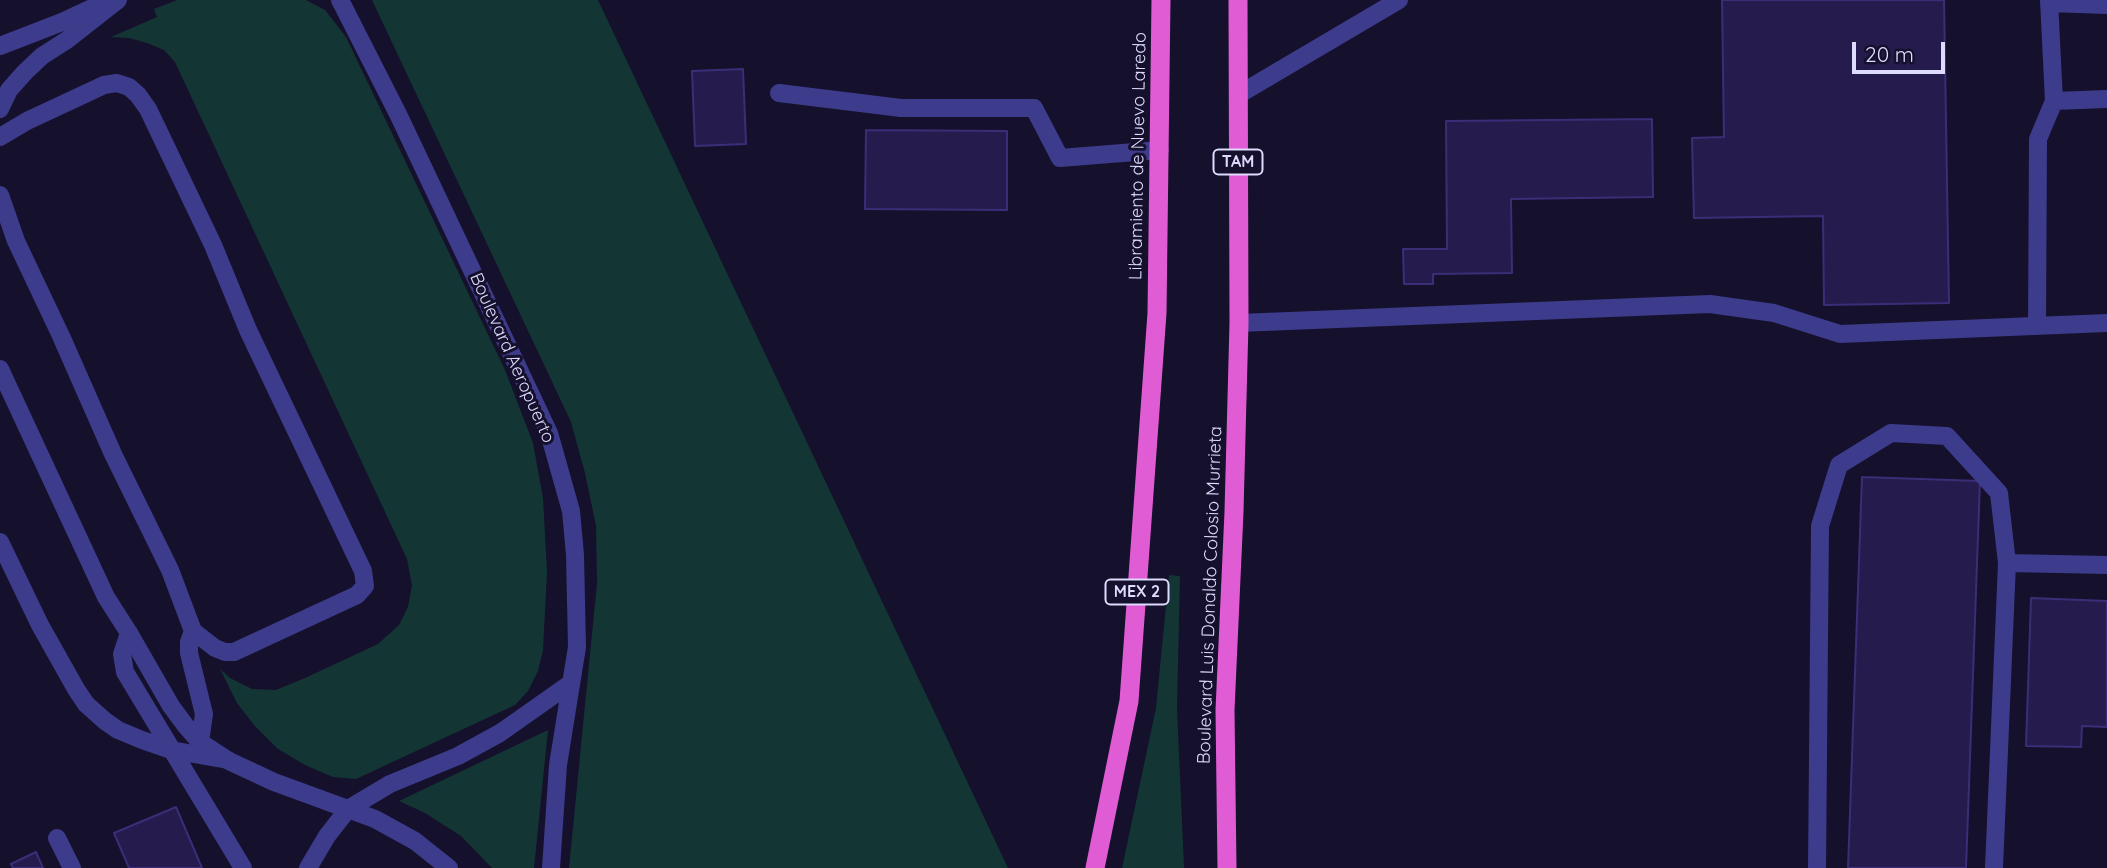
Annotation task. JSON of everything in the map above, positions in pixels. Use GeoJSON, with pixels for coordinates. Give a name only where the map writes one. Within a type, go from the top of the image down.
{"type":"FeatureCollection","features":[{"type":"Feature","properties":{"kind":"highway","name":"Libramiento de Nuevo Laredo"},"geometry":{"type":"LineString","coordinates":[[1095,868],[1129,701],[1157,313],[1161,0]]}},
{"type":"Feature","properties":{"kind":"highway","name":"TAM"},"geometry":{"type":"LineString","coordinates":[[1238,0],[1239,323]]}},
{"type":"Feature","properties":{"kind":"highway","name":"Boulevard Luis Donaldo Colosio Murrieta"},"geometry":{"type":"LineString","coordinates":[[1227,868],[1225,710],[1239,323]]}},
{"type":"Feature","properties":{"kind":"street"},"geometry":{"type":"LineString","coordinates":[[0,46],[109,0]]}},
{"type":"Feature","properties":{"kind":"street"},"geometry":{"type":"LineString","coordinates":[[0,109],[9,90],[42,56],[118,0]]}},
{"type":"Feature","properties":{"kind":"street","name":"Boulevard Aeropuerto"},"geometry":{"type":"LineString","coordinates":[[340,0],[398,114],[549,433],[571,511],[577,647],[558,765],[551,868]]}},
{"type":"Feature","properties":{"kind":"street"},"geometry":{"type":"LineString","coordinates":[[1238,96],[1390,1]]}},
{"type":"Feature","properties":{"kind":"street"},"geometry":{"type":"LineString","coordinates":[[2037,326],[2038,139],[2054,101],[2049,1],[2107,5]]}},
{"type":"Feature","properties":{"kind":"street"},"geometry":{"type":"LineString","coordinates":[[0,137],[27,121],[104,85],[117,83],[138,94],[148,109],[213,245],[248,330],[363,571],[365,586],[357,595],[234,652],[215,648],[193,631],[170,570],[113,454],[16,241],[0,195]]}},
{"type":"Feature","properties":{"kind":"street"},"geometry":{"type":"LineString","coordinates":[[779,93],[901,108],[1034,108],[1060,158],[1160,150]]}},
{"type":"Feature","properties":{"kind":"street"},"geometry":{"type":"LineString","coordinates":[[2054,101],[2107,99]]}},
{"type":"Feature","properties":{"kind":"street"},"geometry":{"type":"LineString","coordinates":[[1239,323],[1710,304],[1774,313],[1840,334],[2107,323]]}},
{"type":"Feature","properties":{"kind":"street"},"geometry":{"type":"LineString","coordinates":[[0,369],[106,597],[130,633],[171,706],[200,742],[229,761],[274,782],[375,819],[415,841],[449,868]]}},
{"type":"Feature","properties":{"kind":"street"},"geometry":{"type":"LineString","coordinates":[[1817,868],[1820,526],[1839,465],[1891,433],[1947,436],[1999,493],[2007,562],[1994,868]]}},
{"type":"Feature","properties":{"kind":"street"},"geometry":{"type":"LineString","coordinates":[[0,542],[40,625],[86,704],[118,730],[171,750],[229,761]]}},
{"type":"Feature","properties":{"kind":"street"},"geometry":{"type":"LineString","coordinates":[[2007,562],[2107,565]]}},
{"type":"Feature","properties":{"kind":"street"},"geometry":{"type":"LineString","coordinates":[[193,631],[189,653],[204,714],[200,742]]}},
{"type":"Feature","properties":{"kind":"street"},"geometry":{"type":"LineString","coordinates":[[130,633],[122,654],[125,672],[243,868]]}},
{"type":"Feature","properties":{"kind":"street"},"geometry":{"type":"LineString","coordinates":[[308,868],[327,836],[348,809],[390,784],[458,756],[500,733],[571,683]]}},
{"type":"Feature","properties":{"kind":"street"},"geometry":{"type":"LineString","coordinates":[[57,838],[72,868]]}},
{"type":"Feature","properties":{"kind":"green space"},"geometry":{"type":"Polygon","coordinates":[[[177,0],[306,0],[325,10],[346,37],[505,370],[533,443],[543,498],[547,572],[543,650],[538,671],[528,691],[515,705],[356,779],[333,777],[278,749],[237,703],[220,669],[230,678],[252,689],[276,690],[305,678],[378,644],[399,625],[408,607],[412,585],[407,559],[175,62],[164,50],[147,43],[111,37],[157,17],[154,9],[177,0]]]}},
{"type":"Feature","properties":{"kind":"green space"},"geometry":{"type":"Polygon","coordinates":[[[372,0],[598,0],[1008,868],[569,868],[597,583],[596,526],[585,473],[571,422],[372,0]]]}},
{"type":"Feature","properties":{"kind":"green space"},"geometry":{"type":"Polygon","coordinates":[[[1169,575],[1180,576],[1177,708],[1184,868],[1122,868],[1156,708],[1169,575]]]}},
{"type":"Feature","properties":{"kind":"green space"},"geometry":{"type":"Polygon","coordinates":[[[548,730],[534,868],[492,868],[461,836],[425,813],[399,801],[548,730]]]}},
{"type":"Feature","properties":{"kind":"building"},"geometry":{"type":"Polygon","coordinates":[[[1722,0],[1944,0],[1949,303],[1824,305],[1823,216],[1694,218],[1692,138],[1724,137],[1722,0]]]}},
{"type":"Feature","properties":{"kind":"building"},"geometry":{"type":"Polygon","coordinates":[[[743,69],[746,144],[695,146],[692,71],[743,69]]]}},
{"type":"Feature","properties":{"kind":"building"},"geometry":{"type":"Polygon","coordinates":[[[1652,119],[1653,197],[1511,199],[1512,273],[1433,274],[1433,284],[1404,284],[1403,249],[1447,249],[1446,121],[1652,119]]]}},
{"type":"Feature","properties":{"kind":"building"},"geometry":{"type":"Polygon","coordinates":[[[866,130],[1007,131],[1007,210],[865,209],[866,130]]]}},
{"type":"Feature","properties":{"kind":"building"},"geometry":{"type":"Polygon","coordinates":[[[1862,477],[1980,481],[1966,868],[1848,868],[1862,477]]]}},
{"type":"Feature","properties":{"kind":"building"},"geometry":{"type":"Polygon","coordinates":[[[2031,598],[2107,601],[2107,727],[2082,726],[2081,747],[2026,746],[2031,598]]]}},
{"type":"Feature","properties":{"kind":"building"},"geometry":{"type":"Polygon","coordinates":[[[176,807],[202,868],[129,868],[114,833],[176,807]]]}},
{"type":"Feature","properties":{"kind":"building"},"geometry":{"type":"Polygon","coordinates":[[[36,852],[43,868],[13,868],[11,864],[36,852]]]}}]}
